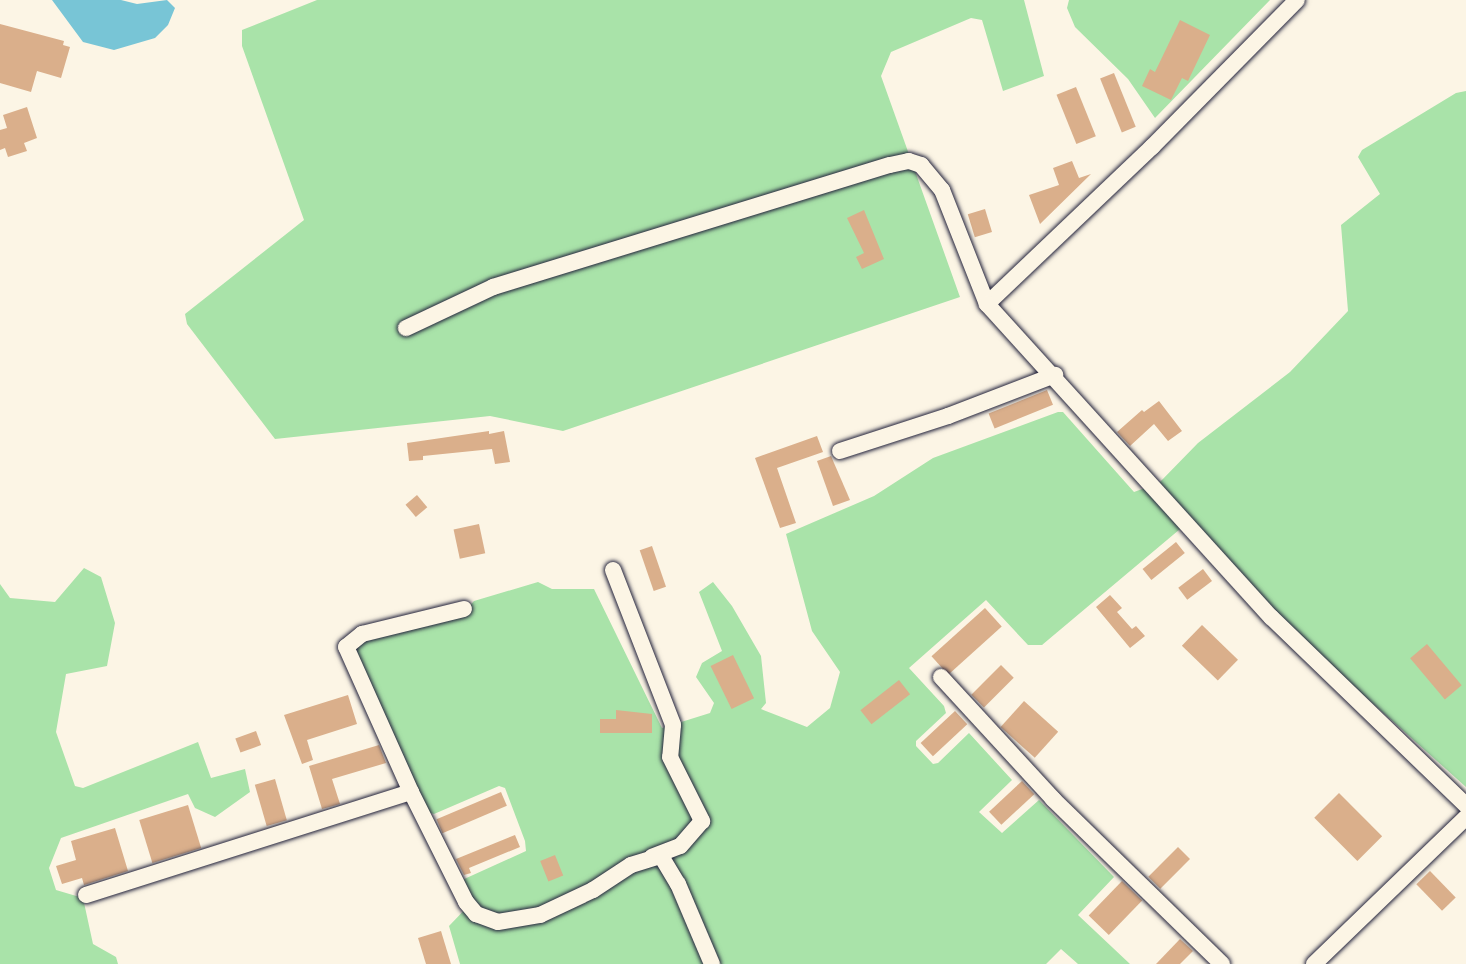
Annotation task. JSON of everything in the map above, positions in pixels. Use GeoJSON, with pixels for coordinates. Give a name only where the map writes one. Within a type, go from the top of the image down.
{"type":"FeatureCollection","features":[{"type":"Feature","properties":{"kind":"street"},"geometry":{"type":"LineString","coordinates":[[987,304],[1145,154],[1297,0]]}},
{"type":"Feature","properties":{"kind":"street"},"geometry":{"type":"LineString","coordinates":[[406,328],[493,287],[909,161],[932,174],[942,190],[987,304],[1055,375],[1271,617],[1466,805]]}},
{"type":"Feature","properties":{"kind":"street"},"geometry":{"type":"LineString","coordinates":[[840,451],[948,416],[1055,375]]}},
{"type":"Feature","properties":{"kind":"street"},"geometry":{"type":"LineString","coordinates":[[464,609],[362,634],[346,647],[411,792],[442,848],[466,903],[485,919],[498,922],[540,915],[593,890],[631,865],[680,846],[702,820],[670,757],[673,725],[613,570]]}},
{"type":"Feature","properties":{"kind":"street"},"geometry":{"type":"LineString","coordinates":[[941,677],[1053,799],[1222,964]]}},
{"type":"Feature","properties":{"kind":"street"},"geometry":{"type":"LineString","coordinates":[[86,895],[411,792]]}},
{"type":"Feature","properties":{"kind":"street"},"geometry":{"type":"LineString","coordinates":[[1314,964],[1466,817]]}},
{"type":"Feature","properties":{"kind":"street"},"geometry":{"type":"LineString","coordinates":[[652,857],[661,856],[668,862],[712,964]]}},
{"type":"Feature","properties":{"kind":"green space"},"geometry":{"type":"Polygon","coordinates":[[[317,0],[1024,0],[1044,76],[1003,91],[982,20],[971,18],[891,52],[881,76],[960,297],[563,431],[490,416],[275,439],[187,324],[185,314],[304,220],[242,46],[242,30],[317,0]]]}},
{"type":"Feature","properties":{"kind":"green space"},"geometry":{"type":"Polygon","coordinates":[[[1069,0],[1270,0],[1155,118],[1128,79],[1075,27],[1067,8],[1069,0]]]}},
{"type":"Feature","properties":{"kind":"green space"},"geometry":{"type":"Polygon","coordinates":[[[1466,91],[1466,787],[1273,614],[1192,519],[1042,645],[1028,645],[986,600],[909,668],[944,706],[946,713],[916,741],[916,746],[933,764],[938,763],[969,733],[1012,780],[979,812],[1002,833],[1039,800],[1114,877],[1078,915],[1130,964],[1078,964],[1061,949],[1046,964],[460,964],[449,926],[473,901],[462,880],[526,851],[525,841],[505,788],[499,786],[434,814],[427,812],[351,645],[465,611],[474,601],[538,582],[552,589],[594,589],[662,728],[710,713],[714,703],[696,677],[702,663],[722,651],[699,592],[713,582],[732,606],[761,656],[766,703],[761,709],[807,727],[830,708],[840,672],[812,631],[786,534],[874,496],[933,458],[1058,412],[1063,412],[1134,492],[1159,483],[1198,443],[1290,372],[1348,311],[1341,225],[1380,194],[1358,157],[1362,150],[1456,93],[1466,91]]]}},
{"type":"Feature","properties":{"kind":"green space"},"geometry":{"type":"Polygon","coordinates":[[[84,568],[101,577],[115,623],[107,666],[66,674],[56,732],[75,786],[83,788],[198,742],[211,778],[245,769],[250,792],[215,817],[195,808],[188,794],[61,838],[49,868],[56,890],[83,898],[93,944],[116,957],[118,964],[0,964],[0,584],[10,598],[55,602],[84,568]]]}},
{"type":"Feature","properties":{"kind":"water"},"geometry":{"type":"Polygon","coordinates":[[[52,0],[121,0],[137,4],[167,0],[175,8],[168,25],[155,38],[114,50],[83,42],[52,0]]]}},
{"type":"Feature","properties":{"kind":"building"},"geometry":{"type":"Polygon","coordinates":[[[1180,20],[1210,35],[1188,81],[1182,78],[1171,100],[1142,86],[1150,69],[1155,72],[1180,20]]]}},
{"type":"Feature","properties":{"kind":"building"},"geometry":{"type":"Polygon","coordinates":[[[0,24],[64,41],[63,45],[70,47],[61,78],[37,71],[31,92],[0,83],[0,24]]]}},
{"type":"Feature","properties":{"kind":"building"},"geometry":{"type":"Polygon","coordinates":[[[1114,73],[1136,127],[1122,132],[1100,79],[1114,73]]]}},
{"type":"Feature","properties":{"kind":"building"},"geometry":{"type":"Polygon","coordinates":[[[1076,87],[1096,136],[1076,144],[1057,95],[1076,87]]]}},
{"type":"Feature","properties":{"kind":"building"},"geometry":{"type":"Polygon","coordinates":[[[27,107],[37,138],[24,143],[27,151],[8,157],[5,148],[0,150],[0,130],[7,128],[3,115],[27,107]]]}},
{"type":"Feature","properties":{"kind":"building"},"geometry":{"type":"Polygon","coordinates":[[[1072,161],[1079,178],[1091,174],[1040,224],[1029,195],[1059,185],[1053,168],[1072,161]]]}},
{"type":"Feature","properties":{"kind":"building"},"geometry":{"type":"Polygon","coordinates":[[[985,209],[992,232],[975,237],[968,214],[985,209]]]}},
{"type":"Feature","properties":{"kind":"building"},"geometry":{"type":"Polygon","coordinates":[[[864,210],[884,259],[862,269],[856,257],[864,253],[847,218],[864,210]]]}},
{"type":"Feature","properties":{"kind":"building"},"geometry":{"type":"Polygon","coordinates":[[[1047,390],[1053,405],[995,428],[989,414],[1047,390]]]}},
{"type":"Feature","properties":{"kind":"building"},"geometry":{"type":"Polygon","coordinates":[[[1159,401],[1182,431],[1168,441],[1154,424],[1130,446],[1117,432],[1142,410],[1144,412],[1159,401]]]}},
{"type":"Feature","properties":{"kind":"building"},"geometry":{"type":"Polygon","coordinates":[[[489,431],[489,434],[504,431],[510,462],[495,464],[492,449],[423,456],[423,460],[409,461],[407,443],[489,431]]]}},
{"type":"Feature","properties":{"kind":"building"},"geometry":{"type":"Polygon","coordinates":[[[817,436],[823,452],[777,468],[796,523],[780,528],[755,458],[817,436]]]}},
{"type":"Feature","properties":{"kind":"building"},"geometry":{"type":"Polygon","coordinates":[[[831,456],[850,500],[833,506],[817,461],[831,456]]]}},
{"type":"Feature","properties":{"kind":"building"},"geometry":{"type":"Polygon","coordinates":[[[417,495],[427,507],[416,517],[406,505],[417,495]]]}},
{"type":"Feature","properties":{"kind":"building"},"geometry":{"type":"Polygon","coordinates":[[[479,524],[485,553],[460,559],[454,529],[479,524]]]}},
{"type":"Feature","properties":{"kind":"building"},"geometry":{"type":"Polygon","coordinates":[[[1176,542],[1185,553],[1151,580],[1143,569],[1176,542]]]}},
{"type":"Feature","properties":{"kind":"building"},"geometry":{"type":"Polygon","coordinates":[[[652,546],[666,587],[654,591],[640,550],[652,546]]]}},
{"type":"Feature","properties":{"kind":"building"},"geometry":{"type":"Polygon","coordinates":[[[1203,569],[1212,581],[1187,600],[1178,588],[1203,569]]]}},
{"type":"Feature","properties":{"kind":"building"},"geometry":{"type":"Polygon","coordinates":[[[1110,595],[1122,608],[1117,612],[1132,629],[1136,626],[1145,636],[1130,648],[1096,607],[1110,595]]]}},
{"type":"Feature","properties":{"kind":"building"},"geometry":{"type":"Polygon","coordinates":[[[985,608],[1002,627],[948,675],[931,656],[985,608]]]}},
{"type":"Feature","properties":{"kind":"building"},"geometry":{"type":"Polygon","coordinates":[[[1202,625],[1238,660],[1218,681],[1182,646],[1202,625]]]}},
{"type":"Feature","properties":{"kind":"building"},"geometry":{"type":"Polygon","coordinates":[[[1427,644],[1462,685],[1445,700],[1410,658],[1427,644]]]}},
{"type":"Feature","properties":{"kind":"building"},"geometry":{"type":"Polygon","coordinates":[[[733,655],[754,698],[732,709],[711,666],[733,655]]]}},
{"type":"Feature","properties":{"kind":"building"},"geometry":{"type":"Polygon","coordinates":[[[1001,665],[1014,678],[984,707],[971,695],[1001,665]]]}},
{"type":"Feature","properties":{"kind":"building"},"geometry":{"type":"Polygon","coordinates":[[[899,680],[910,694],[871,724],[860,710],[899,680]]]}},
{"type":"Feature","properties":{"kind":"building"},"geometry":{"type":"Polygon","coordinates":[[[348,695],[357,724],[307,740],[313,760],[302,764],[284,715],[348,695]]]}},
{"type":"Feature","properties":{"kind":"building"},"geometry":{"type":"Polygon","coordinates":[[[1024,701],[1058,732],[1035,758],[1001,727],[1024,701]]]}},
{"type":"Feature","properties":{"kind":"building"},"geometry":{"type":"Polygon","coordinates":[[[616,710],[652,714],[652,733],[600,733],[600,719],[616,719],[616,710]]]}},
{"type":"Feature","properties":{"kind":"building"},"geometry":{"type":"Polygon","coordinates":[[[955,711],[967,724],[933,756],[921,743],[955,711]]]}},
{"type":"Feature","properties":{"kind":"building"},"geometry":{"type":"Polygon","coordinates":[[[256,731],[261,745],[240,753],[235,739],[256,731]]]}},
{"type":"Feature","properties":{"kind":"building"},"geometry":{"type":"Polygon","coordinates":[[[379,745],[386,763],[332,779],[340,804],[322,809],[309,766],[379,745]]]}},
{"type":"Feature","properties":{"kind":"building"},"geometry":{"type":"Polygon","coordinates":[[[275,779],[287,820],[267,826],[255,785],[275,779]]]}},
{"type":"Feature","properties":{"kind":"building"},"geometry":{"type":"Polygon","coordinates":[[[1022,781],[1034,794],[1001,825],[989,812],[1022,781]]]}},
{"type":"Feature","properties":{"kind":"building"},"geometry":{"type":"Polygon","coordinates":[[[501,792],[507,806],[442,833],[437,819],[501,792]]]}},
{"type":"Feature","properties":{"kind":"building"},"geometry":{"type":"Polygon","coordinates":[[[1339,793],[1382,836],[1357,861],[1314,818],[1339,793]]]}},
{"type":"Feature","properties":{"kind":"building"},"geometry":{"type":"Polygon","coordinates":[[[188,805],[201,848],[152,863],[139,820],[188,805]]]}},
{"type":"Feature","properties":{"kind":"building"},"geometry":{"type":"Polygon","coordinates":[[[115,828],[128,871],[84,885],[82,878],[62,884],[56,866],[76,860],[71,841],[115,828]]]}},
{"type":"Feature","properties":{"kind":"building"},"geometry":{"type":"Polygon","coordinates":[[[515,835],[520,847],[469,868],[471,873],[464,875],[456,859],[515,835]]]}},
{"type":"Feature","properties":{"kind":"building"},"geometry":{"type":"Polygon","coordinates":[[[1178,847],[1190,859],[1160,889],[1148,877],[1178,847]]]}},
{"type":"Feature","properties":{"kind":"building"},"geometry":{"type":"Polygon","coordinates":[[[555,855],[563,875],[548,881],[540,861],[555,855]]]}},
{"type":"Feature","properties":{"kind":"building"},"geometry":{"type":"Polygon","coordinates":[[[1430,871],[1456,898],[1442,911],[1416,884],[1430,871]]]}},
{"type":"Feature","properties":{"kind":"building"},"geometry":{"type":"Polygon","coordinates":[[[1122,881],[1142,900],[1109,935],[1089,916],[1122,881]]]}},
{"type":"Feature","properties":{"kind":"building"},"geometry":{"type":"Polygon","coordinates":[[[441,931],[451,964],[426,964],[418,938],[441,931]]]}},
{"type":"Feature","properties":{"kind":"building"},"geometry":{"type":"Polygon","coordinates":[[[1180,939],[1193,951],[1180,964],[1156,964],[1180,939]]]}}]}
